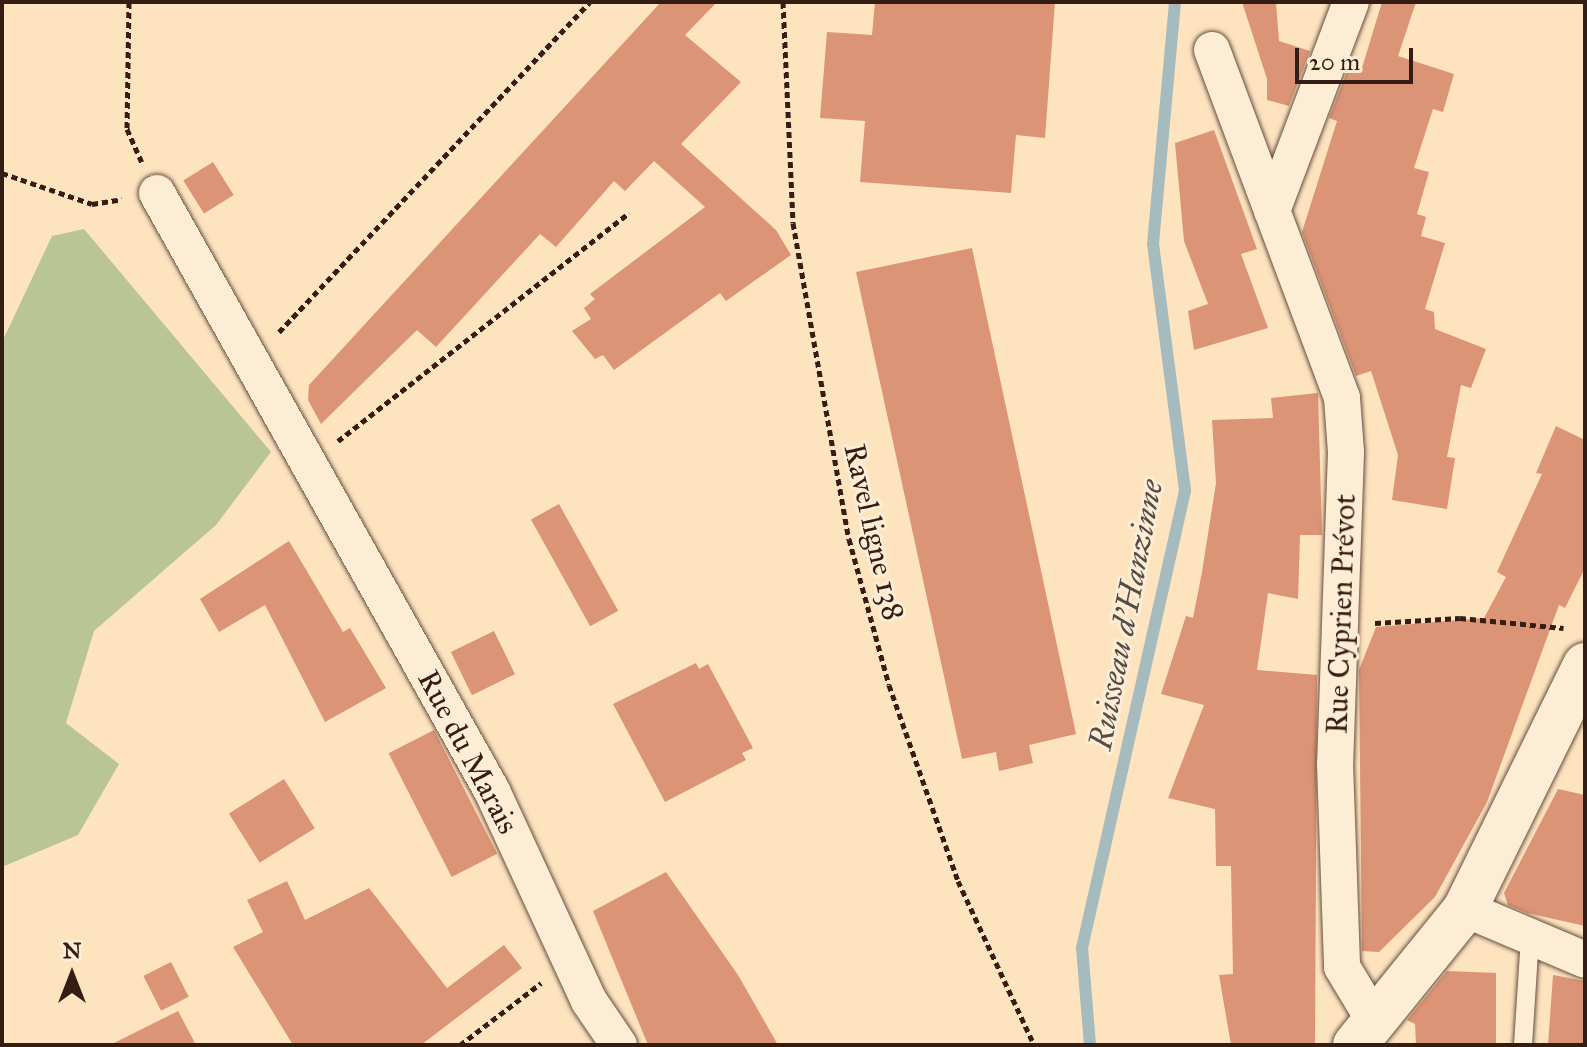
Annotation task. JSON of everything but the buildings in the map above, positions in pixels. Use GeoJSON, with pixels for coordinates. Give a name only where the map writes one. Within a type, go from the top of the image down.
{"type":"FeatureCollection","features":[{"type":"Feature","properties":{"kind":"main road"},"geometry":{"type":"LineString","coordinates":[[1365,1032],[1465,909],[1572,717],[1577,647]]}},
{"type":"Feature","properties":{"kind":"street"},"geometry":{"type":"LineString","coordinates":[[1272,211],[1351,2]]}},
{"type":"Feature","properties":{"kind":"street","name":"Rue Cyprien Prévot"},"geometry":{"type":"LineString","coordinates":[[1212,50],[1342,398],[1346,452],[1335,764],[1342,967],[1365,1032]]}},
{"type":"Feature","properties":{"kind":"street","name":"Rue du Marais"},"geometry":{"type":"LineString","coordinates":[[157,193],[252,363],[312,462],[492,791],[570,960],[619,1045]]}},
{"type":"Feature","properties":{"kind":"street"},"geometry":{"type":"LineString","coordinates":[[1465,909],[1585,960]]}},
{"type":"Feature","properties":{"kind":"lane"},"geometry":{"type":"LineString","coordinates":[[1523,1045],[1530,937]]}},
{"type":"Feature","properties":{"kind":"path"},"geometry":{"type":"LineString","coordinates":[[2,173],[92,204],[157,193],[127,129],[129,2]]}},
{"type":"Feature","properties":{"kind":"path"},"geometry":{"type":"LineString","coordinates":[[252,363],[342,260],[590,2]]}},
{"type":"Feature","properties":{"kind":"path","name":"Ravel ligne 138"},"geometry":{"type":"LineString","coordinates":[[783,2],[793,223],[849,539],[889,685],[958,881],[1034,1045]]}},
{"type":"Feature","properties":{"kind":"path"},"geometry":{"type":"LineString","coordinates":[[312,462],[629,213]]}},
{"type":"Feature","properties":{"kind":"path"},"geometry":{"type":"LineString","coordinates":[[1340,625],[1460,618],[1577,647]]}},
{"type":"Feature","properties":{"kind":"path"},"geometry":{"type":"LineString","coordinates":[[460,1045],[570,960]]}},
{"type":"Feature","properties":{"kind":"green space"},"geometry":{"type":"Polygon","coordinates":[[[84,229],[271,452],[216,525],[94,631],[66,723],[119,764],[78,835],[2,867],[2,342],[52,236],[84,229]]]}},
{"type":"Feature","properties":{"kind":"waterway","name":"Ruisseau d'Hanzinne"},"geometry":{"type":"LineString","coordinates":[[1090,1045],[1082,948],[1185,490],[1153,244],[1175,2]]}}]}
